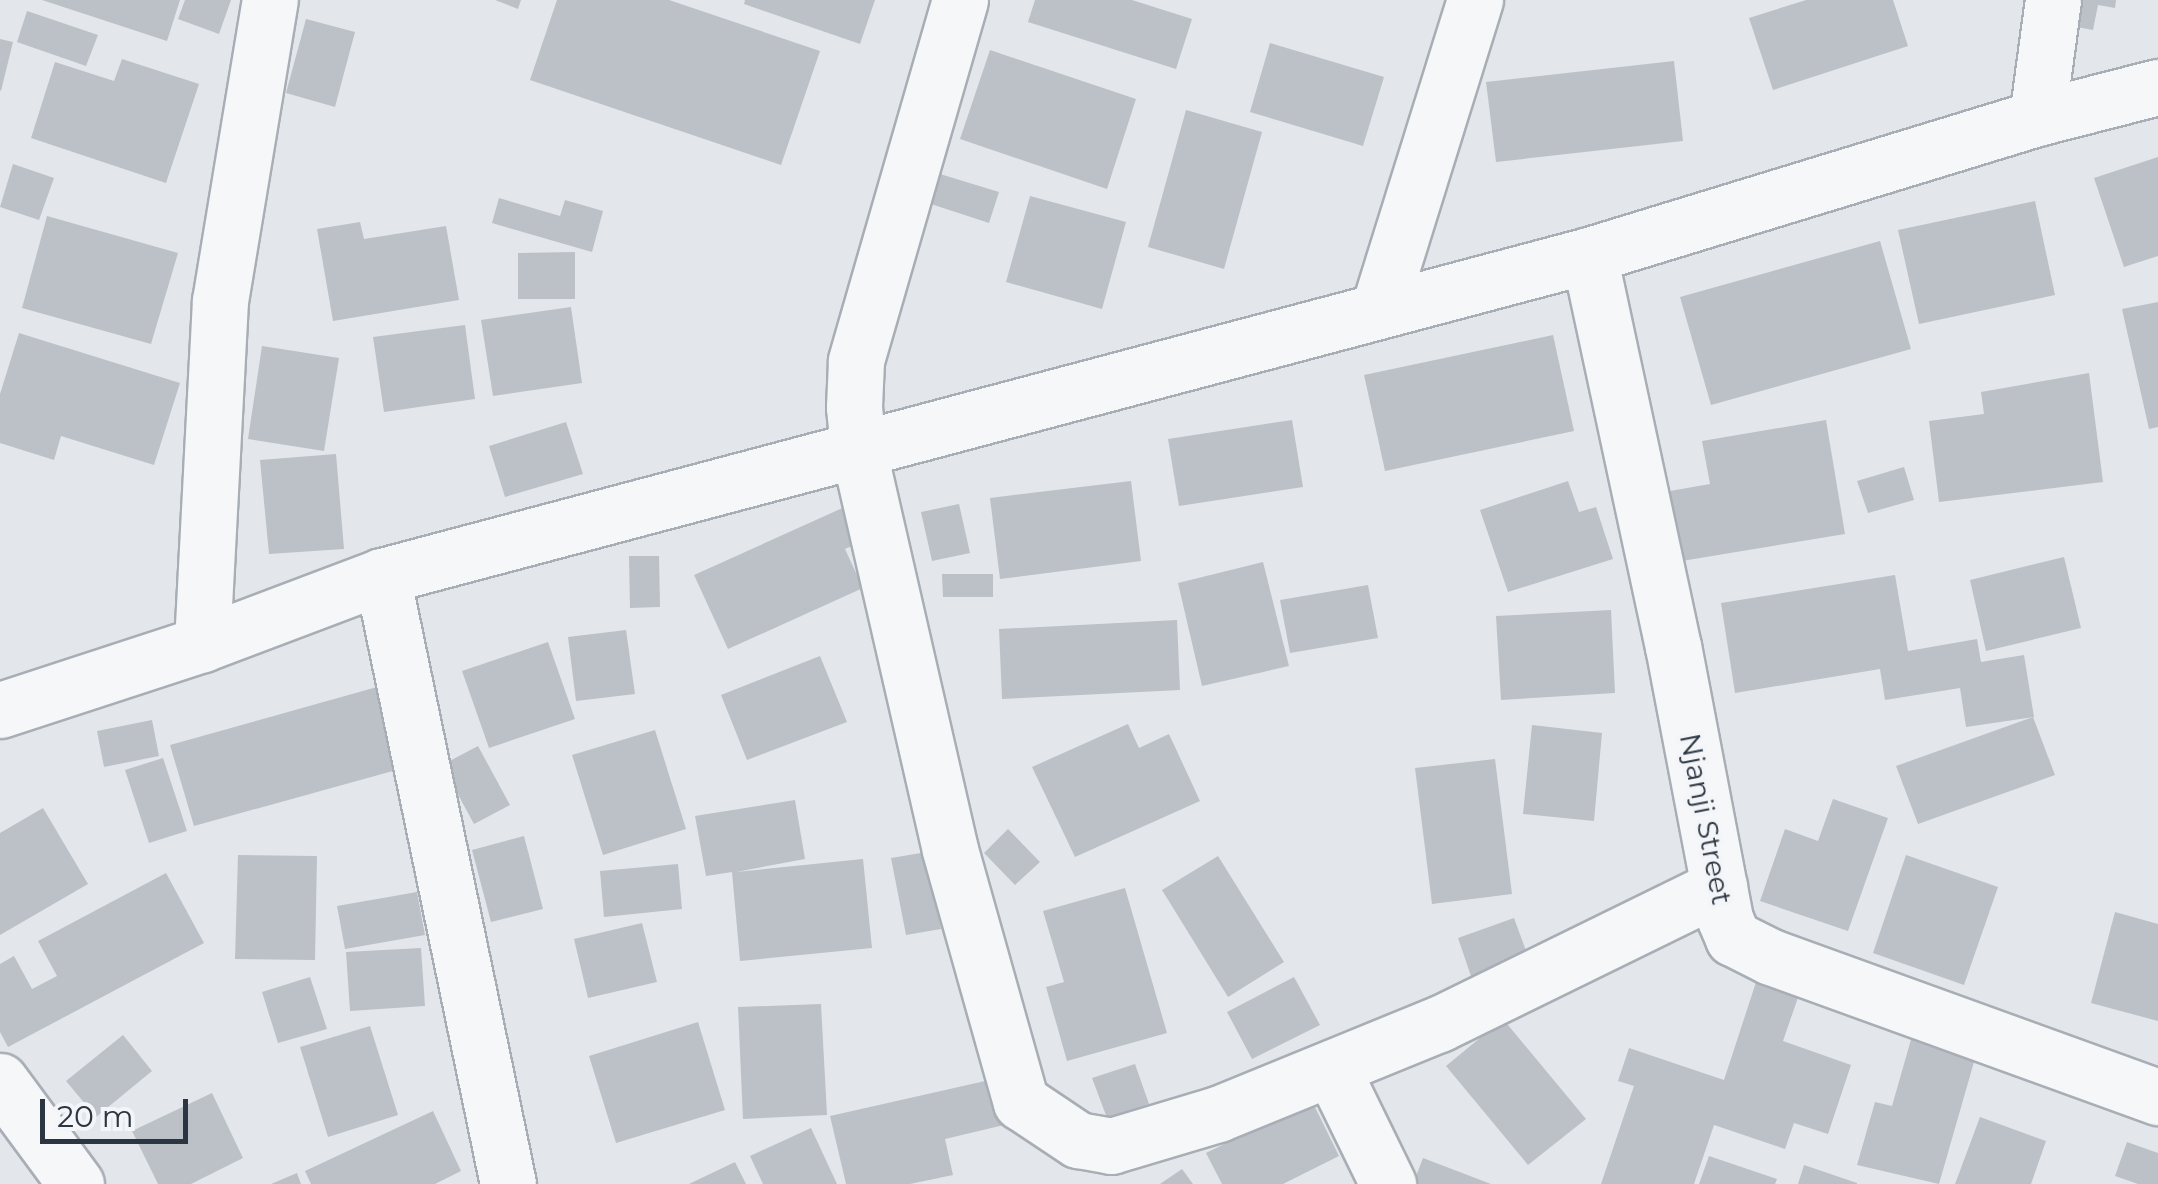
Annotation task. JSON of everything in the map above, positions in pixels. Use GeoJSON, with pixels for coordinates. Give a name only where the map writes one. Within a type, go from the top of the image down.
{"type":"FeatureCollection","features":[{"type":"Feature","properties":{"kind":"street"},"geometry":{"type":"LineString","coordinates":[[202,644],[220,301],[270,0]]}},
{"type":"Feature","properties":{"kind":"street"},"geometry":{"type":"LineString","coordinates":[[960,0],[856,360],[858,448],[950,850],[1021,1102],[1078,1140],[1110,1146],[1218,1114],[1332,1069],[1548,974],[1719,887]]}},
{"type":"Feature","properties":{"kind":"street"},"geometry":{"type":"LineString","coordinates":[[1378,308],[1474,0]]}},
{"type":"Feature","properties":{"kind":"street"},"geometry":{"type":"LineString","coordinates":[[2038,118],[2054,0]]}},
{"type":"Feature","properties":{"kind":"street"},"geometry":{"type":"LineString","coordinates":[[0,710],[202,644],[382,576],[1378,308],[1589,255],[2038,118],[2158,87]]}},
{"type":"Feature","properties":{"kind":"street","name":"Njanji Street"},"geometry":{"type":"LineString","coordinates":[[1589,255],[1719,887],[1733,938],[1771,957],[2158,1097]]}},
{"type":"Feature","properties":{"kind":"street"},"geometry":{"type":"LineString","coordinates":[[382,576],[508,1184]]}},
{"type":"Feature","properties":{"kind":"street"},"geometry":{"type":"LineString","coordinates":[[1332,1069],[1388,1184]]}},
{"type":"Feature","properties":{"kind":"street"},"geometry":{"type":"LineString","coordinates":[[0,1081],[76,1184]]}},
{"type":"Feature","properties":{"kind":"building"},"geometry":{"type":"Polygon","coordinates":[[[42,0],[180,0],[167,41],[42,0]]]}},
{"type":"Feature","properties":{"kind":"building"},"geometry":{"type":"Polygon","coordinates":[[[185,0],[231,0],[219,34],[178,19],[185,0]]]}},
{"type":"Feature","properties":{"kind":"building"},"geometry":{"type":"Polygon","coordinates":[[[495,0],[521,0],[518,9],[495,0]]]}},
{"type":"Feature","properties":{"kind":"building"},"geometry":{"type":"Polygon","coordinates":[[[557,0],[669,0],[820,51],[781,165],[530,80],[557,0]]]}},
{"type":"Feature","properties":{"kind":"building"},"geometry":{"type":"Polygon","coordinates":[[[745,0],[875,0],[860,44],[744,4],[745,0]]]}},
{"type":"Feature","properties":{"kind":"building"},"geometry":{"type":"Polygon","coordinates":[[[1035,0],[1132,0],[1192,19],[1176,69],[1028,22],[1035,0]]]}},
{"type":"Feature","properties":{"kind":"building"},"geometry":{"type":"Polygon","coordinates":[[[1806,0],[1893,0],[1908,46],[1773,90],[1749,18],[1806,0]]]}},
{"type":"Feature","properties":{"kind":"building"},"geometry":{"type":"Polygon","coordinates":[[[2070,0],[2116,0],[2115,8],[2098,5],[2093,30],[2066,25],[2070,0]]]}},
{"type":"Feature","properties":{"kind":"building"},"geometry":{"type":"Polygon","coordinates":[[[27,11],[98,35],[86,66],[17,42],[27,11]]]}},
{"type":"Feature","properties":{"kind":"building"},"geometry":{"type":"Polygon","coordinates":[[[306,19],[355,32],[335,107],[286,93],[306,19]]]}},
{"type":"Feature","properties":{"kind":"building"},"geometry":{"type":"Polygon","coordinates":[[[0,39],[13,42],[1,91],[0,90],[0,39]]]}},
{"type":"Feature","properties":{"kind":"building"},"geometry":{"type":"Polygon","coordinates":[[[1270,43],[1384,77],[1363,146],[1250,112],[1270,43]]]}},
{"type":"Feature","properties":{"kind":"building"},"geometry":{"type":"Polygon","coordinates":[[[990,50],[1136,99],[1107,189],[960,139],[990,50]]]}},
{"type":"Feature","properties":{"kind":"building"},"geometry":{"type":"Polygon","coordinates":[[[122,59],[199,84],[166,183],[31,138],[55,62],[114,81],[122,59]]]}},
{"type":"Feature","properties":{"kind":"building"},"geometry":{"type":"Polygon","coordinates":[[[1674,61],[1683,141],[1496,162],[1486,82],[1674,61]]]}},
{"type":"Feature","properties":{"kind":"building"},"geometry":{"type":"Polygon","coordinates":[[[1186,110],[1262,132],[1224,269],[1148,247],[1186,110]]]}},
{"type":"Feature","properties":{"kind":"building"},"geometry":{"type":"Polygon","coordinates":[[[2158,157],[2158,256],[2124,267],[2094,178],[2158,157]]]}},
{"type":"Feature","properties":{"kind":"building"},"geometry":{"type":"Polygon","coordinates":[[[13,164],[54,178],[39,220],[0,207],[13,164]]]}},
{"type":"Feature","properties":{"kind":"building"},"geometry":{"type":"Polygon","coordinates":[[[940,174],[999,192],[989,223],[931,204],[940,174]]]}},
{"type":"Feature","properties":{"kind":"building"},"geometry":{"type":"Polygon","coordinates":[[[1030,196],[1126,222],[1102,309],[1006,282],[1030,196]]]}},
{"type":"Feature","properties":{"kind":"building"},"geometry":{"type":"Polygon","coordinates":[[[499,198],[560,216],[565,200],[603,211],[592,252],[492,223],[499,198]]]}},
{"type":"Feature","properties":{"kind":"building"},"geometry":{"type":"Polygon","coordinates":[[[2035,201],[2055,295],[1919,324],[1898,230],[2035,201]]]}},
{"type":"Feature","properties":{"kind":"building"},"geometry":{"type":"Polygon","coordinates":[[[47,216],[178,253],[151,344],[22,308],[47,216]]]}},
{"type":"Feature","properties":{"kind":"building"},"geometry":{"type":"Polygon","coordinates":[[[360,222],[364,239],[446,226],[459,300],[333,321],[317,229],[360,222]]]}},
{"type":"Feature","properties":{"kind":"building"},"geometry":{"type":"Polygon","coordinates":[[[1880,241],[1911,349],[1711,405],[1680,297],[1880,241]]]}},
{"type":"Feature","properties":{"kind":"building"},"geometry":{"type":"Polygon","coordinates":[[[575,252],[575,299],[518,299],[518,253],[575,252]]]}},
{"type":"Feature","properties":{"kind":"building"},"geometry":{"type":"Polygon","coordinates":[[[2158,302],[2158,427],[2149,429],[2122,309],[2158,302]]]}},
{"type":"Feature","properties":{"kind":"building"},"geometry":{"type":"Polygon","coordinates":[[[571,307],[582,383],[493,396],[481,320],[571,307]]]}},
{"type":"Feature","properties":{"kind":"building"},"geometry":{"type":"Polygon","coordinates":[[[465,325],[475,399],[384,412],[373,337],[465,325]]]}},
{"type":"Feature","properties":{"kind":"building"},"geometry":{"type":"Polygon","coordinates":[[[19,333],[180,383],[154,465],[61,436],[54,460],[0,443],[0,394],[19,333]]]}},
{"type":"Feature","properties":{"kind":"building"},"geometry":{"type":"Polygon","coordinates":[[[1553,335],[1574,431],[1385,471],[1364,375],[1553,335]]]}},
{"type":"Feature","properties":{"kind":"building"},"geometry":{"type":"Polygon","coordinates":[[[262,346],[339,358],[324,451],[248,439],[262,346]]]}},
{"type":"Feature","properties":{"kind":"building"},"geometry":{"type":"Polygon","coordinates":[[[2089,373],[2103,482],[1939,502],[1929,421],[1984,414],[1981,392],[2089,373]]]}},
{"type":"Feature","properties":{"kind":"building"},"geometry":{"type":"Polygon","coordinates":[[[1292,420],[1303,487],[1179,506],[1168,439],[1292,420]]]}},
{"type":"Feature","properties":{"kind":"building"},"geometry":{"type":"Polygon","coordinates":[[[1826,420],[1845,534],[1682,561],[1670,491],[1710,484],[1702,441],[1826,420]]]}},
{"type":"Feature","properties":{"kind":"building"},"geometry":{"type":"Polygon","coordinates":[[[566,422],[583,474],[505,497],[489,446],[566,422]]]}},
{"type":"Feature","properties":{"kind":"building"},"geometry":{"type":"Polygon","coordinates":[[[336,454],[344,549],[269,554],[260,460],[336,454]]]}},
{"type":"Feature","properties":{"kind":"building"},"geometry":{"type":"Polygon","coordinates":[[[1904,467],[1914,500],[1868,513],[1857,481],[1904,467]]]}},
{"type":"Feature","properties":{"kind":"building"},"geometry":{"type":"Polygon","coordinates":[[[1131,481],[1141,561],[1000,579],[990,498],[1131,481]]]}},
{"type":"Feature","properties":{"kind":"building"},"geometry":{"type":"Polygon","coordinates":[[[1568,481],[1579,512],[1596,507],[1613,559],[1508,592],[1480,510],[1568,481]]]}},
{"type":"Feature","properties":{"kind":"building"},"geometry":{"type":"Polygon","coordinates":[[[858,501],[874,536],[845,549],[863,588],[728,649],[694,575],[858,501]]]}},
{"type":"Feature","properties":{"kind":"building"},"geometry":{"type":"Polygon","coordinates":[[[959,504],[970,553],[932,561],[921,512],[959,504]]]}},
{"type":"Feature","properties":{"kind":"building"},"geometry":{"type":"Polygon","coordinates":[[[629,556],[659,556],[660,607],[630,608],[629,556]]]}},
{"type":"Feature","properties":{"kind":"building"},"geometry":{"type":"Polygon","coordinates":[[[2064,557],[2081,628],[1986,651],[1970,580],[2064,557]]]}},
{"type":"Feature","properties":{"kind":"building"},"geometry":{"type":"Polygon","coordinates":[[[1263,562],[1289,666],[1202,686],[1178,583],[1263,562]]]}},
{"type":"Feature","properties":{"kind":"building"},"geometry":{"type":"Polygon","coordinates":[[[942,574],[993,574],[993,597],[943,597],[942,574]]]}},
{"type":"Feature","properties":{"kind":"building"},"geometry":{"type":"Polygon","coordinates":[[[1895,575],[1908,651],[1977,639],[1981,662],[2024,655],[2034,717],[1966,727],[1960,688],[1885,700],[1880,669],[1735,693],[1721,603],[1895,575]]]}},
{"type":"Feature","properties":{"kind":"building"},"geometry":{"type":"Polygon","coordinates":[[[1368,585],[1378,638],[1290,653],[1280,600],[1368,585]]]}},
{"type":"Feature","properties":{"kind":"building"},"geometry":{"type":"Polygon","coordinates":[[[1611,610],[1615,693],[1501,700],[1496,616],[1611,610]]]}},
{"type":"Feature","properties":{"kind":"building"},"geometry":{"type":"Polygon","coordinates":[[[1177,620],[1180,690],[1002,699],[999,629],[1177,620]]]}},
{"type":"Feature","properties":{"kind":"building"},"geometry":{"type":"Polygon","coordinates":[[[626,630],[635,694],[576,701],[568,637],[626,630]]]}},
{"type":"Feature","properties":{"kind":"building"},"geometry":{"type":"Polygon","coordinates":[[[548,642],[575,719],[489,748],[462,671],[548,642]]]}},
{"type":"Feature","properties":{"kind":"building"},"geometry":{"type":"Polygon","coordinates":[[[820,656],[847,722],[747,760],[721,695],[820,656]]]}},
{"type":"Feature","properties":{"kind":"building"},"geometry":{"type":"Polygon","coordinates":[[[377,687],[400,769],[194,826],[170,745],[377,687]]]}},
{"type":"Feature","properties":{"kind":"building"},"geometry":{"type":"Polygon","coordinates":[[[2033,717],[2055,775],[1918,824],[1896,766],[2033,717]]]}},
{"type":"Feature","properties":{"kind":"building"},"geometry":{"type":"Polygon","coordinates":[[[152,720],[159,756],[104,767],[97,731],[152,720]]]}},
{"type":"Feature","properties":{"kind":"building"},"geometry":{"type":"Polygon","coordinates":[[[1128,724],[1139,748],[1169,734],[1200,801],[1075,857],[1032,767],[1128,724]]]}},
{"type":"Feature","properties":{"kind":"building"},"geometry":{"type":"Polygon","coordinates":[[[1532,725],[1602,733],[1594,821],[1523,814],[1532,725]]]}},
{"type":"Feature","properties":{"kind":"building"},"geometry":{"type":"Polygon","coordinates":[[[655,730],[686,829],[603,855],[572,755],[655,730]]]}},
{"type":"Feature","properties":{"kind":"building"},"geometry":{"type":"Polygon","coordinates":[[[478,746],[510,805],[474,824],[442,765],[478,746]]]}},
{"type":"Feature","properties":{"kind":"building"},"geometry":{"type":"Polygon","coordinates":[[[163,758],[187,831],[149,843],[125,770],[163,758]]]}},
{"type":"Feature","properties":{"kind":"building"},"geometry":{"type":"Polygon","coordinates":[[[1495,759],[1512,894],[1432,904],[1415,768],[1495,759]]]}},
{"type":"Feature","properties":{"kind":"building"},"geometry":{"type":"Polygon","coordinates":[[[1833,799],[1888,818],[1848,931],[1760,901],[1785,829],[1818,841],[1833,799]]]}},
{"type":"Feature","properties":{"kind":"building"},"geometry":{"type":"Polygon","coordinates":[[[795,800],[805,859],[736,872],[863,859],[872,948],[740,961],[732,872],[706,876],[695,816],[795,800]]]}},
{"type":"Feature","properties":{"kind":"building"},"geometry":{"type":"Polygon","coordinates":[[[43,808],[88,884],[0,935],[0,833],[43,808]]]}},
{"type":"Feature","properties":{"kind":"building"},"geometry":{"type":"Polygon","coordinates":[[[1008,829],[1040,862],[1015,885],[984,853],[1008,829]]]}},
{"type":"Feature","properties":{"kind":"building"},"geometry":{"type":"Polygon","coordinates":[[[524,836],[543,909],[491,922],[472,850],[524,836]]]}},
{"type":"Feature","properties":{"kind":"building"},"geometry":{"type":"Polygon","coordinates":[[[927,852],[941,929],[906,935],[891,858],[927,852]]]}},
{"type":"Feature","properties":{"kind":"building"},"geometry":{"type":"Polygon","coordinates":[[[238,855],[317,856],[315,960],[235,959],[238,855]]]}},
{"type":"Feature","properties":{"kind":"building"},"geometry":{"type":"Polygon","coordinates":[[[1906,855],[1998,887],[1964,985],[1873,953],[1906,855]]]}},
{"type":"Feature","properties":{"kind":"building"},"geometry":{"type":"Polygon","coordinates":[[[1218,856],[1284,962],[1228,997],[1162,890],[1218,856]]]}},
{"type":"Feature","properties":{"kind":"building"},"geometry":{"type":"Polygon","coordinates":[[[678,864],[682,909],[604,917],[600,871],[678,864]]]}},
{"type":"Feature","properties":{"kind":"building"},"geometry":{"type":"Polygon","coordinates":[[[166,873],[204,943],[8,1047],[0,1032],[0,964],[14,956],[32,989],[57,976],[38,941],[166,873]]]}},
{"type":"Feature","properties":{"kind":"building"},"geometry":{"type":"Polygon","coordinates":[[[1125,888],[1167,1033],[1067,1061],[1046,987],[1064,982],[1043,911],[1125,888]]]}},
{"type":"Feature","properties":{"kind":"building"},"geometry":{"type":"Polygon","coordinates":[[[417,892],[425,935],[345,949],[337,906],[417,892]]]}},
{"type":"Feature","properties":{"kind":"building"},"geometry":{"type":"Polygon","coordinates":[[[2115,912],[2158,924],[2158,1021],[2091,1003],[2115,912]]]}},
{"type":"Feature","properties":{"kind":"building"},"geometry":{"type":"Polygon","coordinates":[[[1514,918],[1529,959],[1472,979],[1458,938],[1514,918]]]}},
{"type":"Feature","properties":{"kind":"building"},"geometry":{"type":"Polygon","coordinates":[[[642,923],[657,982],[588,998],[574,939],[642,923]]]}},
{"type":"Feature","properties":{"kind":"building"},"geometry":{"type":"Polygon","coordinates":[[[421,948],[425,1006],[350,1011],[346,952],[421,948]]]}},
{"type":"Feature","properties":{"kind":"building"},"geometry":{"type":"Polygon","coordinates":[[[1760,970],[1803,983],[1783,1041],[1851,1065],[1828,1134],[1794,1123],[1785,1149],[1714,1125],[1694,1184],[1601,1184],[1634,1086],[1618,1081],[1629,1048],[1724,1080],[1760,970]]]}},
{"type":"Feature","properties":{"kind":"building"},"geometry":{"type":"Polygon","coordinates":[[[310,977],[327,1029],[278,1043],[262,992],[310,977]]]}},
{"type":"Feature","properties":{"kind":"building"},"geometry":{"type":"Polygon","coordinates":[[[1294,977],[1320,1025],[1252,1059],[1227,1012],[1294,977]]]}},
{"type":"Feature","properties":{"kind":"building"},"geometry":{"type":"Polygon","coordinates":[[[821,1004],[827,1115],[743,1119],[738,1007],[821,1004]]]}},
{"type":"Feature","properties":{"kind":"building"},"geometry":{"type":"Polygon","coordinates":[[[1503,1019],[1586,1119],[1528,1165],[1446,1066],[1503,1019]]]}},
{"type":"Feature","properties":{"kind":"building"},"geometry":{"type":"Polygon","coordinates":[[[698,1022],[725,1110],[616,1143],[589,1056],[698,1022]]]}},
{"type":"Feature","properties":{"kind":"building"},"geometry":{"type":"Polygon","coordinates":[[[370,1026],[398,1115],[328,1137],[300,1047],[370,1026]]]}},
{"type":"Feature","properties":{"kind":"building"},"geometry":{"type":"Polygon","coordinates":[[[123,1035],[152,1071],[96,1117],[66,1081],[123,1035]]]}},
{"type":"Feature","properties":{"kind":"building"},"geometry":{"type":"Polygon","coordinates":[[[1912,1036],[1976,1055],[1939,1184],[1857,1165],[1875,1102],[1892,1106],[1912,1036]]]}},
{"type":"Feature","properties":{"kind":"building"},"geometry":{"type":"Polygon","coordinates":[[[1135,1064],[1149,1104],[1107,1118],[1092,1078],[1135,1064]]]}},
{"type":"Feature","properties":{"kind":"building"},"geometry":{"type":"Polygon","coordinates":[[[994,1079],[1004,1125],[945,1139],[953,1175],[910,1184],[846,1184],[830,1116],[994,1079]]]}},
{"type":"Feature","properties":{"kind":"building"},"geometry":{"type":"Polygon","coordinates":[[[212,1093],[243,1158],[191,1184],[158,1184],[132,1131],[212,1093]]]}},
{"type":"Feature","properties":{"kind":"building"},"geometry":{"type":"Polygon","coordinates":[[[1312,1101],[1339,1156],[1283,1184],[1222,1184],[1206,1153],[1312,1101]]]}},
{"type":"Feature","properties":{"kind":"building"},"geometry":{"type":"Polygon","coordinates":[[[433,1111],[461,1171],[435,1184],[311,1184],[305,1171],[433,1111]]]}},
{"type":"Feature","properties":{"kind":"building"},"geometry":{"type":"Polygon","coordinates":[[[1980,1117],[2046,1141],[2031,1184],[1955,1184],[1980,1117]]]}},
{"type":"Feature","properties":{"kind":"building"},"geometry":{"type":"Polygon","coordinates":[[[811,1128],[837,1184],[763,1184],[750,1156],[811,1128]]]}},
{"type":"Feature","properties":{"kind":"building"},"geometry":{"type":"Polygon","coordinates":[[[2127,1142],[2158,1153],[2158,1184],[2138,1184],[2115,1176],[2127,1142]]]}},
{"type":"Feature","properties":{"kind":"building"},"geometry":{"type":"Polygon","coordinates":[[[1709,1156],[1777,1179],[1775,1184],[1699,1184],[1709,1156]]]}},
{"type":"Feature","properties":{"kind":"building"},"geometry":{"type":"Polygon","coordinates":[[[1423,1158],[1491,1184],[1413,1184],[1423,1158]]]}},
{"type":"Feature","properties":{"kind":"building"},"geometry":{"type":"Polygon","coordinates":[[[735,1162],[746,1184],[689,1184],[735,1162]]]}},
{"type":"Feature","properties":{"kind":"building"},"geometry":{"type":"Polygon","coordinates":[[[1804,1165],[1857,1183],[1857,1184],[1798,1184],[1804,1165]]]}},
{"type":"Feature","properties":{"kind":"building"},"geometry":{"type":"Polygon","coordinates":[[[1182,1169],[1193,1184],[1160,1184],[1182,1169]]]}},
{"type":"Feature","properties":{"kind":"building"},"geometry":{"type":"Polygon","coordinates":[[[297,1173],[301,1184],[271,1184],[297,1173]]]}}]}
